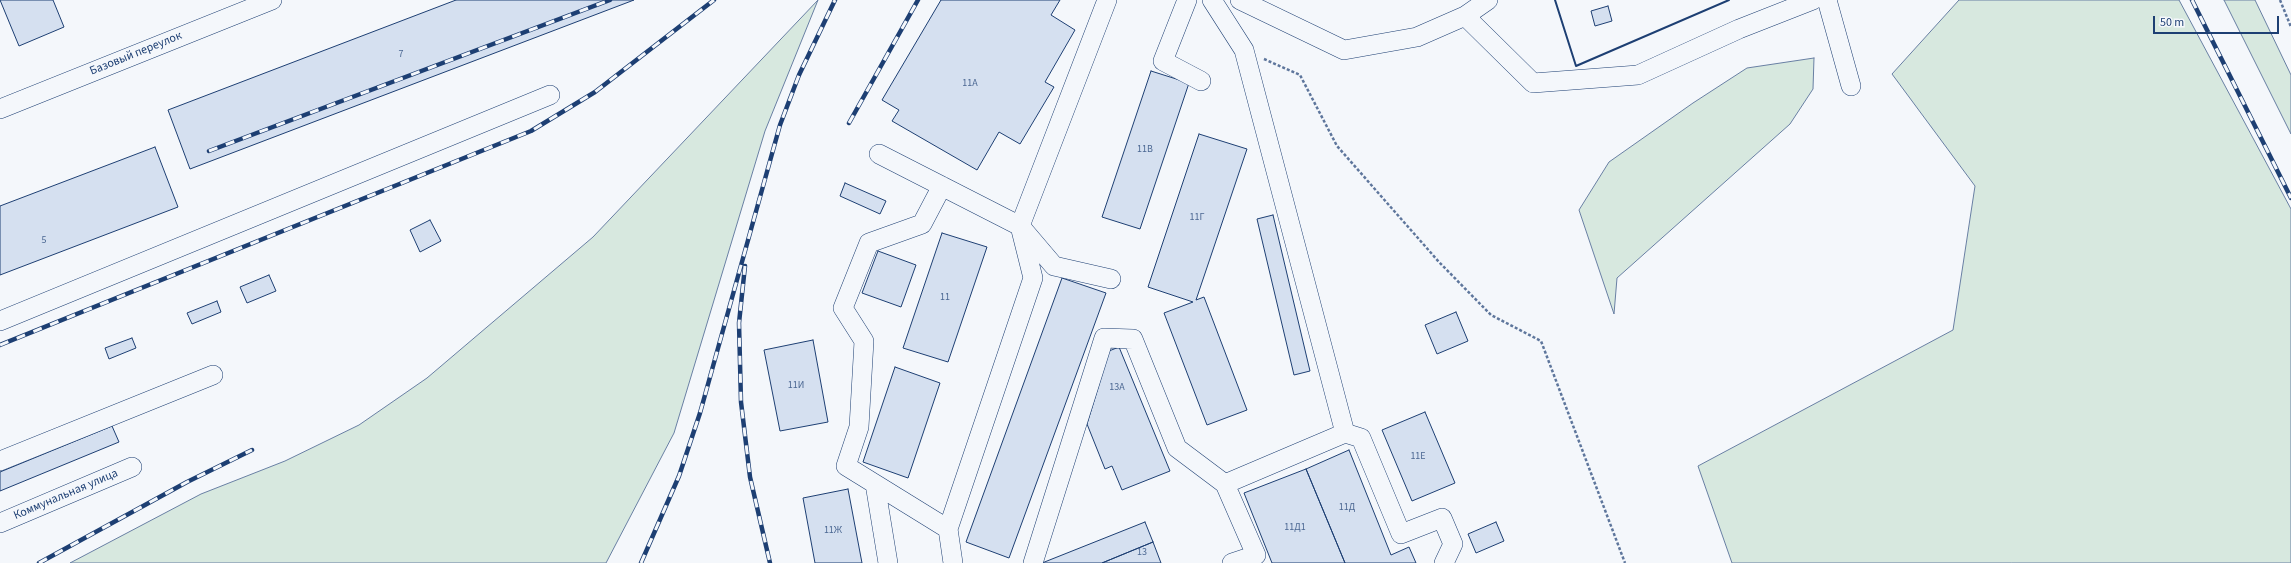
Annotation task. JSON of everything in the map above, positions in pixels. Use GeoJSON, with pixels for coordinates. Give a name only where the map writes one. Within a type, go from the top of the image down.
{"type":"FeatureCollection","features":[{"type":"Feature","properties":{"kind":"street","name":"Базовый переулок"},"geometry":{"type":"LineString","coordinates":[[0,109],[272,0]]}},
{"type":"Feature","properties":{"kind":"street"},"geometry":{"type":"LineString","coordinates":[[953,563],[948,529],[1033,278],[1020,226],[1107,0]]}},
{"type":"Feature","properties":{"kind":"street"},"geometry":{"type":"LineString","coordinates":[[1188,0],[1163,61],[1201,81]]}},
{"type":"Feature","properties":{"kind":"street"},"geometry":{"type":"LineString","coordinates":[[1212,0],[1244,50],[1345,433]]}},
{"type":"Feature","properties":{"kind":"street"},"geometry":{"type":"LineString","coordinates":[[1240,0],[1344,50],[1417,36],[1465,16],[1488,0]]}},
{"type":"Feature","properties":{"kind":"street"},"geometry":{"type":"LineString","coordinates":[[1465,16],[1534,83],[1638,75],[1739,29],[1813,0]]}},
{"type":"Feature","properties":{"kind":"street"},"geometry":{"type":"LineString","coordinates":[[1827,0],[1851,86]]}},
{"type":"Feature","properties":{"kind":"street"},"geometry":{"type":"LineString","coordinates":[[0,321],[550,95]]}},
{"type":"Feature","properties":{"kind":"street"},"geometry":{"type":"LineString","coordinates":[[879,154],[1020,226],[1054,266],[1111,279]]}},
{"type":"Feature","properties":{"kind":"street"},"geometry":{"type":"LineString","coordinates":[[942,186],[922,224],[869,243],[843,308],[864,341],[859,427],[846,466],[948,529]]}},
{"type":"Feature","properties":{"kind":"street"},"geometry":{"type":"LineString","coordinates":[[1033,563],[1104,338],[1133,339],[1177,448],[1225,484],[1258,559],[1232,563]]}},
{"type":"Feature","properties":{"kind":"street"},"geometry":{"type":"LineString","coordinates":[[0,461],[213,375]]}},
{"type":"Feature","properties":{"kind":"street"},"geometry":{"type":"LineString","coordinates":[[1225,484],[1345,433],[1361,438],[1401,534],[1442,518],[1453,544],[1444,563]]}},
{"type":"Feature","properties":{"kind":"street","name":"Коммунальная улица"},"geometry":{"type":"LineString","coordinates":[[0,523],[132,467]]}},
{"type":"Feature","properties":{"kind":"street"},"geometry":{"type":"LineString","coordinates":[[875,484],[888,563]]}},
{"type":"Feature","properties":{"kind":"path"},"geometry":{"type":"LineString","coordinates":[[2280,0],[2291,27]]}},
{"type":"Feature","properties":{"kind":"path"},"geometry":{"type":"LineString","coordinates":[[1244,50],[1300,75],[1337,146],[1439,262],[1491,315],[1541,341],[1625,563]]}},
{"type":"Feature","properties":{"kind":"shaded area"},"geometry":{"type":"Polygon","coordinates":[[[818,0],[765,131],[674,433],[606,563],[70,563],[201,494],[285,461],[359,425],[427,378],[593,237],[818,0]]]}},
{"type":"Feature","properties":{"kind":"shaded area"},"geometry":{"type":"Polygon","coordinates":[[[1959,0],[2179,0],[2291,209],[2291,563],[1732,563],[1698,466],[1953,330],[1975,186],[1892,74],[1959,0]]]}},
{"type":"Feature","properties":{"kind":"shaded area"},"geometry":{"type":"Polygon","coordinates":[[[2224,0],[2255,0],[2291,75],[2291,134],[2224,0]]]}},
{"type":"Feature","properties":{"kind":"shaded area"},"geometry":{"type":"Polygon","coordinates":[[[1814,58],[1813,89],[1790,124],[1617,278],[1614,314],[1579,210],[1609,162],[1693,103],[1747,68],[1814,58]]]}},
{"type":"Feature","properties":{"kind":"building"},"geometry":{"type":"Polygon","coordinates":[[[0,0],[53,0],[64,27],[19,46],[0,0]]]}},
{"type":"Feature","properties":{"kind":"building"},"geometry":{"type":"Polygon","coordinates":[[[456,0],[634,0],[190,169],[168,110],[456,0]]]}},
{"type":"Feature","properties":{"kind":"building"},"geometry":{"type":"Polygon","coordinates":[[[941,0],[1060,0],[1051,15],[1075,30],[1045,82],[1054,87],[1020,144],[999,132],[977,170],[892,121],[899,110],[882,100],[941,0]]]}},
{"type":"Feature","properties":{"kind":"building"},"geometry":{"type":"Polygon","coordinates":[[[1608,6],[1612,21],[1595,26],[1591,11],[1608,6]]]}},
{"type":"Feature","properties":{"kind":"building"},"geometry":{"type":"Polygon","coordinates":[[[1151,71],[1189,83],[1140,229],[1102,217],[1151,71]]]}},
{"type":"Feature","properties":{"kind":"building"},"geometry":{"type":"Polygon","coordinates":[[[1199,134],[1247,149],[1196,300],[1204,297],[1247,410],[1207,425],[1164,313],[1193,302],[1148,287],[1199,134]]]}},
{"type":"Feature","properties":{"kind":"building"},"geometry":{"type":"Polygon","coordinates":[[[155,147],[178,207],[0,275],[0,206],[155,147]]]}},
{"type":"Feature","properties":{"kind":"building"},"geometry":{"type":"Polygon","coordinates":[[[845,183],[886,201],[880,214],[840,196],[845,183]]]}},
{"type":"Feature","properties":{"kind":"building"},"geometry":{"type":"Polygon","coordinates":[[[1273,215],[1310,371],[1294,375],[1257,219],[1273,215]]]}},
{"type":"Feature","properties":{"kind":"building"},"geometry":{"type":"Polygon","coordinates":[[[430,220],[441,241],[420,252],[410,230],[430,220]]]}},
{"type":"Feature","properties":{"kind":"building"},"geometry":{"type":"Polygon","coordinates":[[[942,233],[987,247],[948,362],[903,348],[942,233]]]}},
{"type":"Feature","properties":{"kind":"building"},"geometry":{"type":"Polygon","coordinates":[[[878,251],[916,265],[901,307],[862,293],[878,251]]]}},
{"type":"Feature","properties":{"kind":"building"},"geometry":{"type":"Polygon","coordinates":[[[269,275],[276,291],[247,303],[240,287],[269,275]]]}},
{"type":"Feature","properties":{"kind":"building"},"geometry":{"type":"Polygon","coordinates":[[[1062,278],[1106,293],[1009,558],[966,542],[1062,278]]]}},
{"type":"Feature","properties":{"kind":"building"},"geometry":{"type":"Polygon","coordinates":[[[217,301],[221,312],[192,324],[187,313],[217,301]]]}},
{"type":"Feature","properties":{"kind":"building"},"geometry":{"type":"Polygon","coordinates":[[[1456,312],[1468,341],[1437,354],[1425,325],[1456,312]]]}},
{"type":"Feature","properties":{"kind":"building"},"geometry":{"type":"Polygon","coordinates":[[[132,338],[136,348],[109,359],[105,348],[132,338]]]}},
{"type":"Feature","properties":{"kind":"building"},"geometry":{"type":"Polygon","coordinates":[[[813,340],[828,422],[780,431],[764,350],[813,340]]]}},
{"type":"Feature","properties":{"kind":"building"},"geometry":{"type":"Polygon","coordinates":[[[1119,347],[1170,471],[1122,490],[1112,466],[1105,469],[1087,424],[1109,351],[1119,347]]]}},
{"type":"Feature","properties":{"kind":"building"},"geometry":{"type":"Polygon","coordinates":[[[895,367],[940,383],[908,478],[863,462],[895,367]]]}},
{"type":"Feature","properties":{"kind":"building"},"geometry":{"type":"Polygon","coordinates":[[[1425,412],[1455,483],[1412,501],[1382,430],[1425,412]]]}},
{"type":"Feature","properties":{"kind":"building"},"geometry":{"type":"Polygon","coordinates":[[[112,426],[119,442],[0,491],[0,472],[112,426]]]}},
{"type":"Feature","properties":{"kind":"building"},"geometry":{"type":"Polygon","coordinates":[[[1349,450],[1391,555],[1409,547],[1416,563],[1345,563],[1306,469],[1349,450]]]}},
{"type":"Feature","properties":{"kind":"building"},"geometry":{"type":"Polygon","coordinates":[[[1306,469],[1345,563],[1272,563],[1244,493],[1306,469]]]}},
{"type":"Feature","properties":{"kind":"building"},"geometry":{"type":"Polygon","coordinates":[[[848,489],[862,563],[815,563],[803,498],[848,489]]]}},
{"type":"Feature","properties":{"kind":"building"},"geometry":{"type":"Polygon","coordinates":[[[1145,522],[1153,542],[1102,563],[1042,563],[1145,522]]]}},
{"type":"Feature","properties":{"kind":"building"},"geometry":{"type":"Polygon","coordinates":[[[1496,522],[1504,541],[1476,553],[1468,534],[1496,522]]]}},
{"type":"Feature","properties":{"kind":"building"},"geometry":{"type":"Polygon","coordinates":[[[1153,542],[1161,563],[1102,563],[1153,542]]]}},
{"type":"Feature","properties":{"kind":"railway"},"geometry":{"type":"LineString","coordinates":[[209,151],[610,0]]}},
{"type":"Feature","properties":{"kind":"railway"},"geometry":{"type":"LineString","coordinates":[[0,345],[531,131],[595,92],[714,0]]}},
{"type":"Feature","properties":{"kind":"railway"},"geometry":{"type":"LineString","coordinates":[[641,563],[679,476],[700,413],[780,125],[799,75],[835,0]]}},
{"type":"Feature","properties":{"kind":"railway"},"geometry":{"type":"LineString","coordinates":[[849,123],[918,0]]}},
{"type":"Feature","properties":{"kind":"railway"},"geometry":{"type":"LineString","coordinates":[[2192,0],[2291,198]]}},
{"type":"Feature","properties":{"kind":"railway"},"geometry":{"type":"LineString","coordinates":[[745,266],[739,323],[741,402],[750,477],[770,563]]}},
{"type":"Feature","properties":{"kind":"railway"},"geometry":{"type":"LineString","coordinates":[[39,563],[187,482],[252,450]]}},
{"type":"Feature","properties":{"kind":"wall"},"geometry":{"type":"LineString","coordinates":[[1555,0],[1576,66],[1729,0]]}}]}
